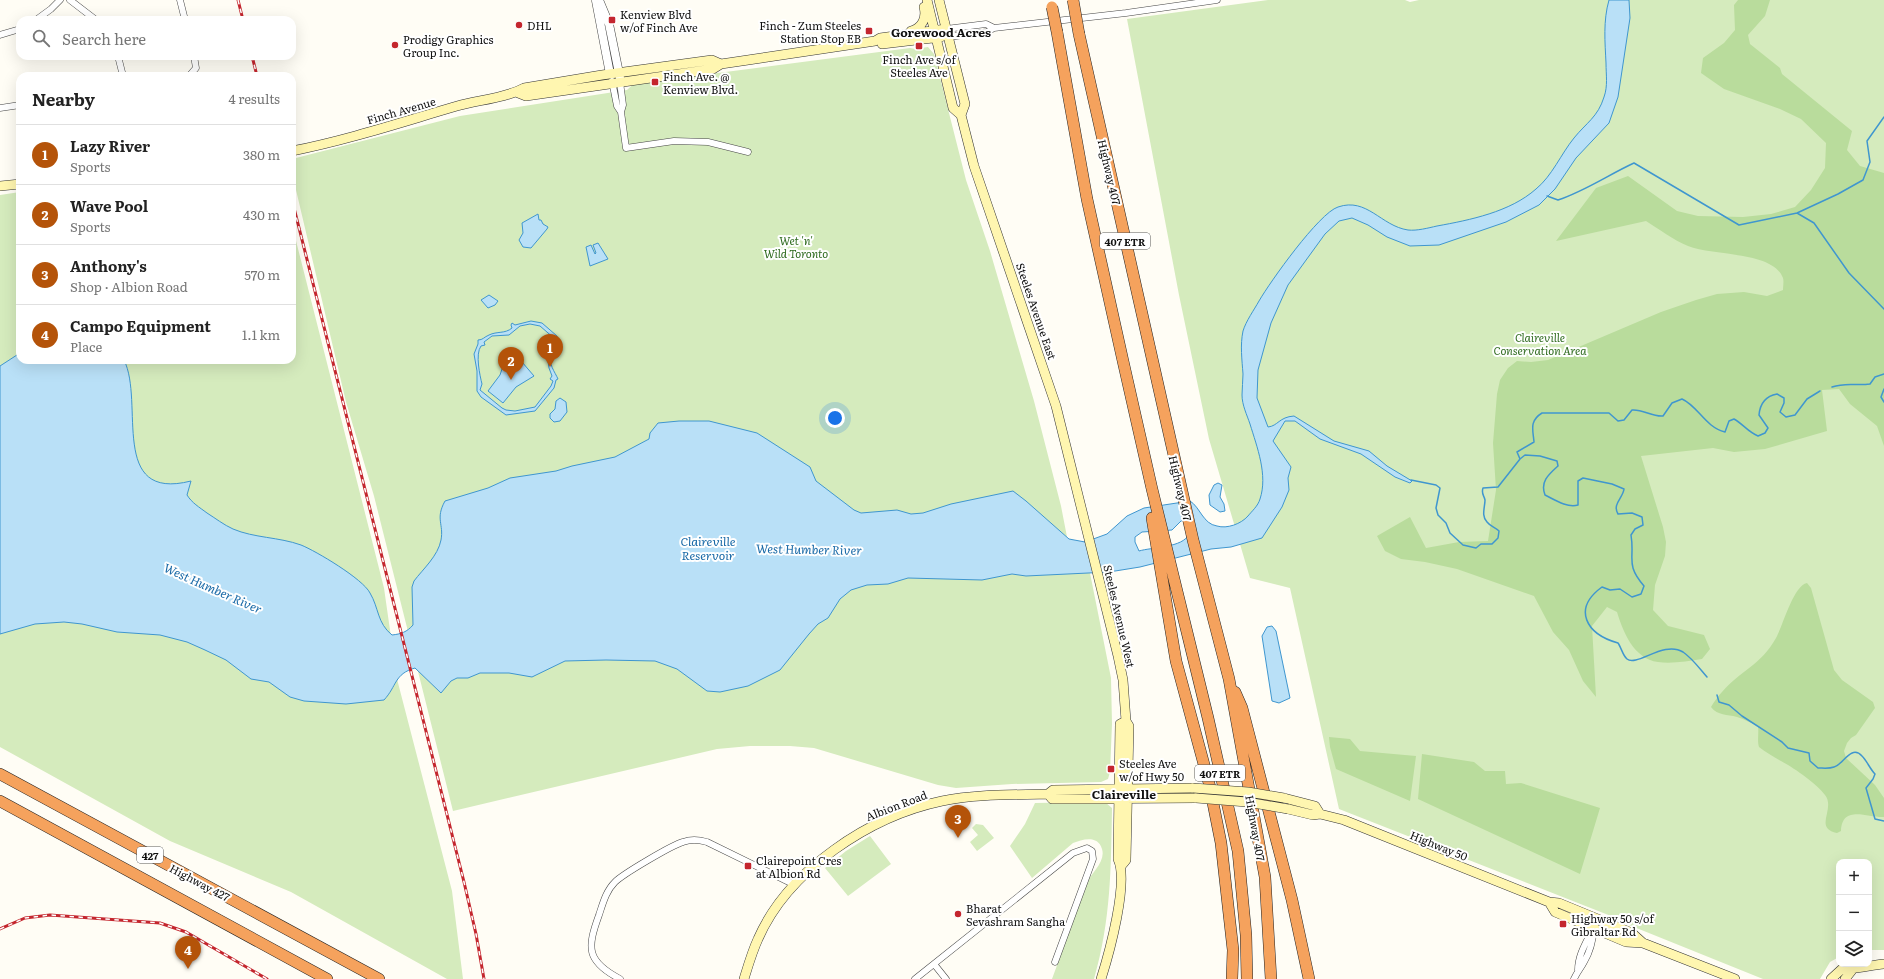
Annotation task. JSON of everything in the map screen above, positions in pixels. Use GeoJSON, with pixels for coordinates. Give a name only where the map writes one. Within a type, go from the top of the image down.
{"type":"FeatureCollection","features":[{"type":"Feature","properties":{"kind":"highway","name":"Highway 407"},"geometry":{"type":"LineString","coordinates":[[1073,0],[1078,34],[1172,449],[1198,562],[1229,679],[1265,877],[1271,979]]}},
{"type":"Feature","properties":{"kind":"highway","name":"407 ETR"},"geometry":{"type":"LineString","coordinates":[[1051,3],[1087,199],[1152,489],[1152,514],[1167,570]]}},
{"type":"Feature","properties":{"kind":"highway","name":"Highway 407"},"geometry":{"type":"LineString","coordinates":[[1167,570],[1208,718],[1238,851],[1246,935],[1247,979]]}},
{"type":"Feature","properties":{"kind":"highway"},"geometry":{"type":"LineString","coordinates":[[1167,570],[1176,661],[1209,783],[1221,843],[1228,891],[1233,950],[1232,979]]}},
{"type":"Feature","properties":{"kind":"highway"},"geometry":{"type":"LineString","coordinates":[[1229,679],[1242,708],[1292,900],[1308,979]]}},
{"type":"Feature","properties":{"kind":"highway","name":"Highway 427"},"geometry":{"type":"LineString","coordinates":[[1,774],[379,979]]}},
{"type":"Feature","properties":{"kind":"highway","name":"427"},"geometry":{"type":"LineString","coordinates":[[0,801],[326,979]]}},
{"type":"Feature","properties":{"kind":"highway"},"geometry":{"type":"LineString","coordinates":[[1226,979],[1228,951],[1231,936]]}},
{"type":"Feature","properties":{"kind":"main road"},"geometry":{"type":"LineString","coordinates":[[877,40],[918,28],[925,18],[923,0]]}},
{"type":"Feature","properties":{"kind":"main road","name":"Steeles Avenue East"},"geometry":{"type":"LineString","coordinates":[[927,0],[953,108],[961,115]]}},
{"type":"Feature","properties":{"kind":"main road","name":"Steeles Avenue East"},"geometry":{"type":"LineString","coordinates":[[939,0],[964,104],[961,115],[974,166],[1056,406],[1084,517]]}},
{"type":"Feature","properties":{"kind":"main road","name":"Finch Avenue"},"geometry":{"type":"LineString","coordinates":[[296,150],[339,140],[472,102],[516,92],[526,96],[616,78],[713,69],[720,64],[877,40],[947,33]]}},
{"type":"Feature","properties":{"kind":"main road"},"geometry":{"type":"LineString","coordinates":[[0,186],[16,184]]}},
{"type":"Feature","properties":{"kind":"main road","name":"Steeles Avenue West"},"geometry":{"type":"LineString","coordinates":[[1084,517],[1122,674],[1126,720],[1129,726],[1118,859],[1121,866],[1120,889],[1115,925],[1101,979]]}},
{"type":"Feature","properties":{"kind":"main road","name":"Highway 50"},"geometry":{"type":"LineString","coordinates":[[1123,789],[1193,788],[1248,792],[1284,798],[1315,806],[1320,814]]}},
{"type":"Feature","properties":{"kind":"main road","name":"Albion Road"},"geometry":{"type":"LineString","coordinates":[[744,979],[758,938],[765,924],[795,885],[816,864],[840,844],[878,823],[910,810],[937,802],[959,799],[1048,794],[1053,790],[1123,789]]}},
{"type":"Feature","properties":{"kind":"main road","name":"Albion Road"},"geometry":{"type":"LineString","coordinates":[[1048,794],[1052,799],[1123,798]]}},
{"type":"Feature","properties":{"kind":"main road","name":"Highway 50"},"geometry":{"type":"LineString","coordinates":[[1123,798],[1196,798],[1247,802],[1313,815],[1320,814],[1350,823],[1549,902],[1559,903],[1632,933],[1643,943]]}},
{"type":"Feature","properties":{"kind":"main road","name":"Highway 50"},"geometry":{"type":"LineString","coordinates":[[1549,902],[1555,912],[1626,942],[1643,943],[1735,979]]}},
{"type":"Feature","properties":{"kind":"main road"},"geometry":{"type":"LineString","coordinates":[[1831,979],[1843,968],[1853,970],[1866,966],[1884,964]]}},
{"type":"Feature","properties":{"kind":"main road","name":"Albion Road"},"geometry":{"type":"LineString","coordinates":[[738,979],[748,966]]}},
{"type":"Feature","properties":{"kind":"main road"},"geometry":{"type":"LineString","coordinates":[[1845,979],[1853,970]]}},
{"type":"Feature","properties":{"kind":"street"},"geometry":{"type":"LineString","coordinates":[[41,16],[60,0]]}},
{"type":"Feature","properties":{"kind":"street"},"geometry":{"type":"LineString","coordinates":[[70,0],[91,16]]}},
{"type":"Feature","properties":{"kind":"street"},"geometry":{"type":"LineString","coordinates":[[180,0],[184,16]]}},
{"type":"Feature","properties":{"kind":"street"},"geometry":{"type":"LineString","coordinates":[[596,0],[616,78]]}},
{"type":"Feature","properties":{"kind":"street"},"geometry":{"type":"LineString","coordinates":[[600,0],[609,24],[616,78],[617,106],[621,112],[626,148],[674,141],[702,142],[748,152]]}},
{"type":"Feature","properties":{"kind":"street"},"geometry":{"type":"LineString","coordinates":[[947,33],[987,32],[994,28],[1126,13],[1217,0]]}},
{"type":"Feature","properties":{"kind":"street"},"geometry":{"type":"LineString","coordinates":[[0,35],[16,30]]}},
{"type":"Feature","properties":{"kind":"street"},"geometry":{"type":"LineString","coordinates":[[119,60],[122,72]]}},
{"type":"Feature","properties":{"kind":"street"},"geometry":{"type":"LineString","coordinates":[[192,72],[196,68],[195,60]]}},
{"type":"Feature","properties":{"kind":"street"},"geometry":{"type":"LineString","coordinates":[[0,108],[16,106]]}},
{"type":"Feature","properties":{"kind":"street"},"geometry":{"type":"LineString","coordinates":[[620,979],[603,969],[594,957],[591,948],[591,937],[604,898],[619,879],[678,844],[695,840],[707,842],[795,885]]}},
{"type":"Feature","properties":{"kind":"street"},"geometry":{"type":"LineString","coordinates":[[915,979],[1073,853],[1087,848],[1092,851],[1093,859],[1055,962]]}},
{"type":"Feature","properties":{"kind":"street"},"geometry":{"type":"LineString","coordinates":[[1574,979],[1578,970],[1583,964],[1593,940],[1594,928],[1597,919]]}},
{"type":"Feature","properties":{"kind":"street"},"geometry":{"type":"LineString","coordinates":[[934,964],[946,979]]}},
{"type":"Feature","properties":{"kind":"green space","name":"Claireville Conservation Area"},"geometry":{"type":"Polygon","coordinates":[[[1268,0],[1405,0],[1410,2],[1419,0],[1884,0],[1884,950],[1872,950],[1872,859],[1836,859],[1836,959],[1830,962],[1820,979],[1763,979],[1629,925],[1616,918],[1339,809],[1290,588],[1250,578],[1209,439],[1179,295],[1127,19],[1268,0]]]}},
{"type":"Feature","properties":{"kind":"green space"},"geometry":{"type":"Polygon","coordinates":[[[1738,0],[1770,0],[1765,16],[1748,35],[1750,44],[1780,68],[1782,74],[1852,131],[1847,150],[1860,166],[1884,173],[1884,446],[1877,426],[1850,404],[1839,389],[1822,390],[1827,431],[1765,449],[1734,452],[1713,448],[1641,456],[1663,527],[1666,542],[1665,556],[1655,585],[1653,610],[1668,626],[1704,635],[1710,649],[1702,659],[1669,663],[1650,660],[1642,656],[1636,650],[1626,636],[1617,612],[1607,607],[1592,626],[1596,697],[1583,681],[1569,650],[1553,632],[1534,596],[1457,569],[1425,562],[1401,559],[1385,551],[1377,536],[1410,517],[1426,548],[1459,542],[1488,541],[1496,490],[1493,443],[1497,394],[1500,380],[1508,368],[1517,361],[1531,362],[1548,360],[1661,312],[1717,294],[1744,292],[1767,296],[1783,290],[1783,278],[1777,269],[1767,263],[1755,259],[1699,249],[1682,244],[1646,221],[1556,241],[1596,188],[1628,176],[1677,211],[1698,216],[1743,217],[1771,214],[1795,207],[1811,190],[1825,168],[1826,143],[1801,119],[1780,109],[1724,89],[1701,73],[1703,58],[1724,43],[1735,30],[1734,5],[1738,0]]]}},
{"type":"Feature","properties":{"kind":"green space","name":"Wet 'n' Wild Toronto"},"geometry":{"type":"Polygon","coordinates":[[[928,47],[934,54],[966,180],[990,251],[1034,401],[1061,506],[1074,573],[1090,573],[1111,678],[1112,724],[1110,772],[1108,779],[1101,782],[1012,784],[956,788],[938,785],[814,748],[790,746],[750,746],[717,749],[453,811],[374,496],[346,402],[296,190],[296,158],[460,116],[627,90],[633,84],[910,48],[915,49],[928,47]]]}},
{"type":"Feature","properties":{"kind":"green space"},"geometry":{"type":"Polygon","coordinates":[[[16,193],[16,364],[296,364],[296,241],[384,588],[397,679],[452,891],[463,979],[447,979],[291,892],[170,841],[0,747],[0,195],[16,193]]]}},
{"type":"Feature","properties":{"kind":"green space"},"geometry":{"type":"Polygon","coordinates":[[[1807,583],[1811,588],[1834,670],[1842,680],[1873,702],[1875,708],[1856,735],[1847,743],[1844,751],[1846,758],[1875,785],[1884,798],[1884,817],[1857,814],[1851,815],[1842,823],[1841,831],[1837,833],[1830,831],[1827,827],[1828,800],[1825,795],[1804,776],[1759,747],[1758,726],[1740,718],[1717,712],[1711,707],[1719,695],[1736,678],[1764,655],[1776,638],[1797,591],[1807,583]]]}},
{"type":"Feature","properties":{"kind":"green space"},"geometry":{"type":"Polygon","coordinates":[[[1329,737],[1350,739],[1360,751],[1416,756],[1410,801],[1336,769],[1329,737]]]}},
{"type":"Feature","properties":{"kind":"green space"},"geometry":{"type":"Polygon","coordinates":[[[1422,754],[1474,762],[1485,771],[1505,771],[1506,784],[1521,783],[1600,808],[1580,874],[1418,799],[1422,754]]]}},
{"type":"Feature","properties":{"kind":"green space"},"geometry":{"type":"Polygon","coordinates":[[[1093,802],[1093,804],[1106,803],[1112,808],[1109,894],[1100,957],[1094,979],[1052,979],[1086,884],[1102,858],[1102,849],[1097,842],[1090,839],[1073,843],[1032,878],[1010,846],[1025,824],[1035,803],[1093,802]]]}},
{"type":"Feature","properties":{"kind":"green space"},"geometry":{"type":"Polygon","coordinates":[[[976,824],[983,825],[994,838],[977,851],[970,842],[978,835],[972,828],[976,824]]]}},
{"type":"Feature","properties":{"kind":"green space"},"geometry":{"type":"Polygon","coordinates":[[[870,836],[891,864],[848,896],[825,868],[846,851],[870,836]]]}},
{"type":"Feature","properties":{"kind":"water","name":"Claireville Reservoir"},"geometry":{"type":"Polygon","coordinates":[[[1609,0],[1629,0],[1630,18],[1618,97],[1609,123],[1576,158],[1555,189],[1539,205],[1506,222],[1439,245],[1410,246],[1387,237],[1368,225],[1352,218],[1339,221],[1325,234],[1288,285],[1271,323],[1258,370],[1257,398],[1268,427],[1285,418],[1294,416],[1334,441],[1369,451],[1387,466],[1412,481],[1410,483],[1395,477],[1361,454],[1320,439],[1295,421],[1285,421],[1273,441],[1291,467],[1288,478],[1289,490],[1282,507],[1262,538],[1231,547],[1211,549],[1140,567],[1109,572],[1026,576],[1012,574],[982,580],[908,578],[888,584],[867,585],[851,590],[840,599],[828,618],[818,624],[780,670],[748,686],[720,692],[707,691],[677,669],[655,661],[606,660],[565,661],[532,677],[509,673],[480,673],[468,678],[457,678],[451,681],[441,693],[415,668],[399,677],[384,700],[346,704],[304,701],[290,697],[269,682],[251,679],[226,660],[205,650],[187,642],[160,635],[117,632],[82,624],[64,622],[35,624],[0,634],[0,366],[16,356],[16,364],[125,364],[130,378],[134,444],[139,463],[148,477],[165,484],[191,481],[187,495],[189,498],[198,507],[226,526],[241,532],[284,540],[301,545],[349,573],[366,587],[373,599],[381,620],[392,635],[404,632],[413,625],[412,587],[414,581],[434,557],[439,546],[442,534],[440,517],[445,501],[488,488],[510,478],[556,471],[615,457],[649,439],[650,433],[658,423],[709,421],[757,433],[810,467],[816,481],[854,510],[861,513],[897,510],[911,514],[923,513],[951,504],[1013,491],[1069,539],[1085,542],[1107,534],[1127,516],[1144,508],[1190,501],[1212,525],[1225,527],[1234,525],[1245,519],[1258,504],[1262,490],[1263,480],[1261,461],[1242,399],[1243,374],[1241,347],[1243,331],[1248,319],[1273,279],[1308,234],[1330,212],[1338,207],[1348,205],[1357,206],[1374,213],[1398,227],[1408,230],[1415,230],[1476,218],[1514,204],[1526,197],[1547,178],[1569,144],[1595,115],[1601,104],[1606,85],[1606,16],[1609,0]],[[1190,518],[1181,521],[1172,530],[1142,532],[1135,537],[1135,542],[1139,551],[1167,546],[1186,539],[1190,528],[1190,518]]]}},
{"type":"Feature","properties":{"kind":"water"},"geometry":{"type":"Polygon","coordinates":[[[538,214],[539,220],[541,220],[543,224],[548,227],[531,248],[523,247],[519,240],[523,233],[522,223],[538,214]]]}},
{"type":"Feature","properties":{"kind":"water"},"geometry":{"type":"Polygon","coordinates":[[[598,243],[608,259],[590,266],[586,247],[591,245],[595,254],[593,245],[598,243]]]}},
{"type":"Feature","properties":{"kind":"water"},"geometry":{"type":"Polygon","coordinates":[[[489,295],[498,301],[495,305],[488,308],[481,300],[489,295]]]}},
{"type":"Feature","properties":{"kind":"water"},"geometry":{"type":"Polygon","coordinates":[[[531,321],[542,323],[557,336],[558,342],[552,352],[550,361],[558,379],[556,380],[554,388],[535,411],[506,415],[481,397],[477,391],[477,371],[474,354],[478,340],[492,334],[509,330],[512,328],[512,323],[515,325],[531,321]],[[530,324],[520,326],[509,335],[492,336],[484,342],[485,345],[481,346],[479,350],[478,365],[482,384],[480,390],[506,410],[515,411],[535,407],[551,386],[553,381],[550,379],[552,376],[547,355],[555,339],[540,326],[530,324]]]}},
{"type":"Feature","properties":{"kind":"water"},"geometry":{"type":"Polygon","coordinates":[[[507,354],[522,362],[534,376],[516,387],[503,403],[488,391],[500,375],[507,354]]]}},
{"type":"Feature","properties":{"kind":"water"},"geometry":{"type":"Polygon","coordinates":[[[560,398],[566,402],[567,412],[560,421],[554,422],[550,418],[550,414],[555,409],[556,401],[560,398]]]}},
{"type":"Feature","properties":{"kind":"water"},"geometry":{"type":"Polygon","coordinates":[[[1218,483],[1222,485],[1220,497],[1224,504],[1225,511],[1220,512],[1210,505],[1209,495],[1214,485],[1218,483]]]}},
{"type":"Feature","properties":{"kind":"water"},"geometry":{"type":"Polygon","coordinates":[[[1272,626],[1276,631],[1290,698],[1279,703],[1272,701],[1262,636],[1267,627],[1272,626]]]}},
{"type":"Feature","properties":{"kind":"waterway"},"geometry":{"type":"LineString","coordinates":[[1547,196],[1558,200],[1587,188],[1634,163],[1739,225],[1797,213],[1838,194],[1863,180],[1870,162],[1867,141],[1884,117]]}},
{"type":"Feature","properties":{"kind":"waterway"},"geometry":{"type":"LineString","coordinates":[[1797,213],[1814,223],[1849,273],[1884,309]]}},
{"type":"Feature","properties":{"kind":"waterway"},"geometry":{"type":"LineString","coordinates":[[1832,387],[1842,385],[1870,384],[1875,377],[1884,374]]}},
{"type":"Feature","properties":{"kind":"waterway"},"geometry":{"type":"LineString","coordinates":[[1884,389],[1881,397],[1884,402]]}},
{"type":"Feature","properties":{"kind":"waterway"},"geometry":{"type":"LineString","coordinates":[[1520,459],[1517,452],[1534,442],[1533,423],[1542,413],[1609,413],[1618,421],[1624,420],[1632,410],[1663,416],[1672,403],[1682,399],[1693,406],[1712,426],[1718,429],[1725,432],[1729,421],[1734,419],[1758,436],[1765,433],[1768,428],[1759,415],[1764,401],[1777,394],[1784,398],[1784,403],[1780,412],[1786,417],[1795,415],[1807,399],[1820,391]]}},
{"type":"Feature","properties":{"kind":"waterway"},"geometry":{"type":"LineString","coordinates":[[1411,480],[1436,485],[1440,488],[1436,508],[1438,515],[1446,523],[1450,533],[1463,545],[1476,548],[1481,544],[1492,544],[1498,538],[1499,531],[1485,520],[1485,500],[1482,493],[1483,488],[1498,487],[1520,459],[1525,455],[1540,456],[1557,461],[1558,466],[1551,472],[1544,482],[1544,490],[1545,495],[1565,504],[1574,506],[1578,505],[1578,481],[1583,478],[1612,484],[1624,489],[1617,504],[1616,510],[1618,514],[1632,513],[1642,517],[1643,525],[1635,529],[1631,535],[1633,567],[1644,586],[1641,594],[1632,597],[1620,589],[1610,590],[1602,587],[1593,595],[1587,604],[1585,612],[1587,620],[1598,634],[1618,643],[1624,656],[1631,661],[1660,651],[1676,649],[1690,657],[1707,677]]}},
{"type":"Feature","properties":{"kind":"waterway"},"geometry":{"type":"LineString","coordinates":[[1717,695],[1719,702],[1729,705],[1742,716],[1782,742],[1788,748],[1809,753],[1810,761],[1818,768],[1834,767],[1854,752],[1862,756],[1875,774],[1866,788],[1875,819],[1884,821]]}},
{"type":"Feature","properties":{"kind":"railway"},"geometry":{"type":"LineString","coordinates":[[238,0],[242,16]]}},
{"type":"Feature","properties":{"kind":"railway"},"geometry":{"type":"LineString","coordinates":[[253,60],[256,72]]}},
{"type":"Feature","properties":{"kind":"railway"},"geometry":{"type":"LineString","coordinates":[[296,216],[464,882],[476,934],[484,979]]}},
{"type":"Feature","properties":{"kind":"railway"},"geometry":{"type":"LineString","coordinates":[[0,929],[25,918],[50,915],[160,923],[186,932],[267,979]]}},
{"type":"Feature","properties":{"kind":"place","name":"Kenview Blvd w/of Finch Ave"},"geometry":{"type":"Point","coordinates":[612,20]}},
{"type":"Feature","properties":{"kind":"place","name":"DHL"},"geometry":{"type":"Point","coordinates":[519,25]}},
{"type":"Feature","properties":{"kind":"place","name":"Finch - Zum Steeles Station Stop EB"},"geometry":{"type":"Point","coordinates":[869,31]}},
{"type":"Feature","properties":{"kind":"place","name":"Prodigy Graphics Group Inc."},"geometry":{"type":"Point","coordinates":[395,45]}},
{"type":"Feature","properties":{"kind":"place","name":"Finch Ave s/of Steeles Ave"},"geometry":{"type":"Point","coordinates":[919,46]}},
{"type":"Feature","properties":{"kind":"place","name":"Finch Ave. @ Kenview Blvd."},"geometry":{"type":"Point","coordinates":[655,82]}},
{"type":"Feature","properties":{"kind":"place","name":"Lazy River"},"geometry":{"type":"Point","coordinates":[550,367]}},
{"type":"Feature","properties":{"kind":"place","name":"Wave Pool"},"geometry":{"type":"Point","coordinates":[511,380]}},
{"type":"Feature","properties":{"kind":"place","name":"Steeles Ave w/of Hwy 50"},"geometry":{"type":"Point","coordinates":[1111,769]}},
{"type":"Feature","properties":{"kind":"place","name":"Anthony's"},"geometry":{"type":"Point","coordinates":[958,838]}},
{"type":"Feature","properties":{"kind":"place","name":"Clairepoint Cres at Albion Rd"},"geometry":{"type":"Point","coordinates":[748,866]}},
{"type":"Feature","properties":{"kind":"place","name":"Bharat Sevashram Sangha"},"geometry":{"type":"Point","coordinates":[958,914]}},
{"type":"Feature","properties":{"kind":"place","name":"Highway 50 s/of Gibraltar Rd"},"geometry":{"type":"Point","coordinates":[1563,924]}},
{"type":"Feature","properties":{"kind":"place","name":"Campo Equipment"},"geometry":{"type":"Point","coordinates":[188,969]}},
{"type":"Feature","properties":{"kind":"district","name":"Gorewood Acres"},"geometry":{"type":"Point","coordinates":[941,32]}},
{"type":"Feature","properties":{"kind":"district","name":"Claireville"},"geometry":{"type":"Point","coordinates":[1124,794]}},
{"type":"Feature","properties":{"kind":"water label","name":"West Humber River"},"geometry":{"type":"Point","coordinates":[809,549]}},
{"type":"Feature","properties":{"kind":"water label","name":"West Humber River"},"geometry":{"type":"Point","coordinates":[213,588]}}]}
